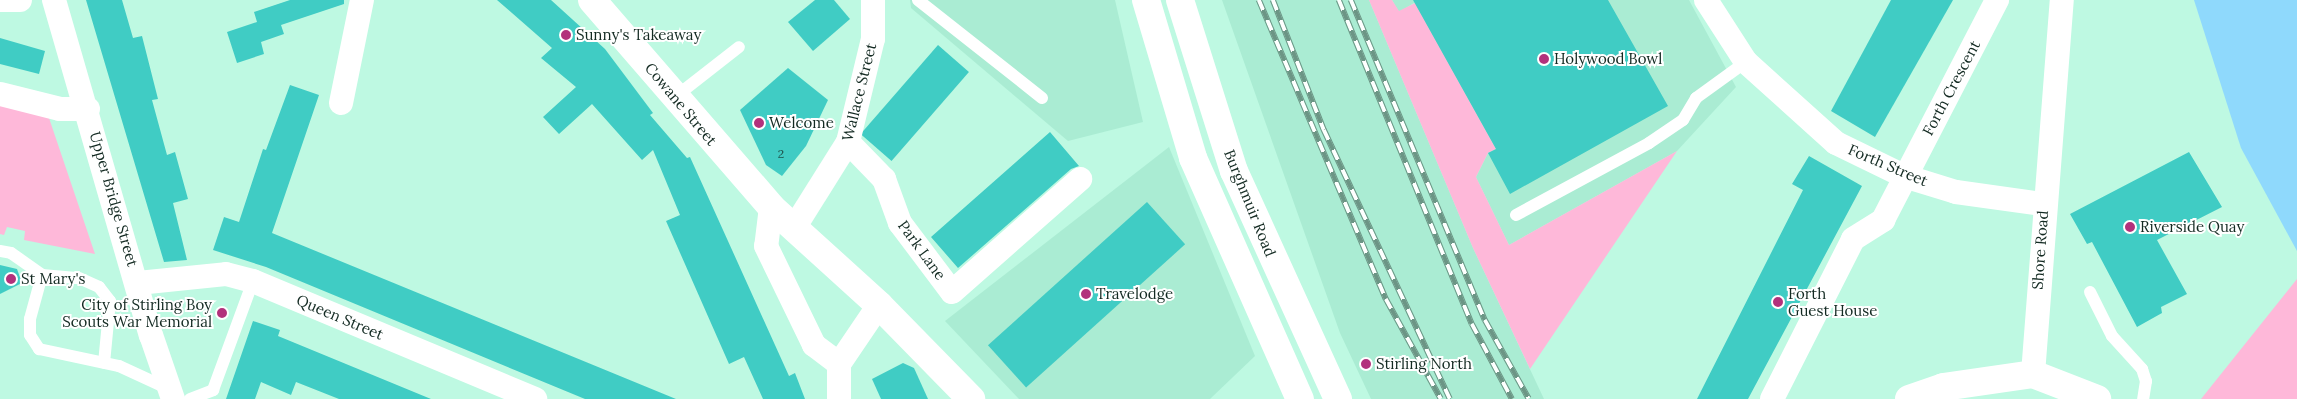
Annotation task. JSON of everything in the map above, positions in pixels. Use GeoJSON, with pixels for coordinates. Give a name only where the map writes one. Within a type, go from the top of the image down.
{"type":"FeatureCollection","features":[{"type":"Feature","properties":{"kind":"main road","name":"Cowane Street"},"geometry":{"type":"LineString","coordinates":[[592,0],[771,208],[879,305],[971,399]]}},
{"type":"Feature","properties":{"kind":"main road"},"geometry":{"type":"LineString","coordinates":[[1146,0],[1193,158],[1300,399]]}},
{"type":"Feature","properties":{"kind":"main road","name":"Burghmuir Road"},"geometry":{"type":"LineString","coordinates":[[1180,0],[1234,171],[1338,399]]}},
{"type":"Feature","properties":{"kind":"main road"},"geometry":{"type":"LineString","coordinates":[[1910,399],[1943,387],[2033,374],[2097,399]]}},
{"type":"Feature","properties":{"kind":"street"},"geometry":{"type":"LineString","coordinates":[[0,0],[20,0]]}},
{"type":"Feature","properties":{"kind":"street","name":"Upper Bridge Street"},"geometry":{"type":"LineString","coordinates":[[54,0],[88,109],[138,283],[178,396]]}},
{"type":"Feature","properties":{"kind":"street"},"geometry":{"type":"LineString","coordinates":[[341,103],[362,0]]}},
{"type":"Feature","properties":{"kind":"street","name":"Wallace Street"},"geometry":{"type":"LineString","coordinates":[[794,228],[848,142],[873,39],[872,0]]}},
{"type":"Feature","properties":{"kind":"street","name":"Forth Street"},"geometry":{"type":"LineString","coordinates":[[1706,0],[1746,62],[1836,143],[1904,176],[1956,192],[2043,204]]}},
{"type":"Feature","properties":{"kind":"street","name":"Forth Crescent"},"geometry":{"type":"LineString","coordinates":[[1772,399],[1853,239],[1883,220],[1904,176],[1997,0]]}},
{"type":"Feature","properties":{"kind":"street","name":"Shore Road"},"geometry":{"type":"LineString","coordinates":[[2033,374],[2043,204],[2062,0]]}},
{"type":"Feature","properties":{"kind":"street"},"geometry":{"type":"LineString","coordinates":[[0,94],[60,109],[88,109]]}},
{"type":"Feature","properties":{"kind":"street","name":"Park Lane"},"geometry":{"type":"LineString","coordinates":[[848,142],[884,179],[900,223],[952,292],[1080,179]]}},
{"type":"Feature","properties":{"kind":"street"},"geometry":{"type":"LineString","coordinates":[[771,208],[766,246],[814,345],[839,364]]}},
{"type":"Feature","properties":{"kind":"street","name":"Queen Street"},"geometry":{"type":"LineString","coordinates":[[138,283],[226,274],[253,281],[534,399]]}},
{"type":"Feature","properties":{"kind":"street"},"geometry":{"type":"LineString","coordinates":[[840,399],[839,364],[879,305]]}},
{"type":"Feature","properties":{"kind":"lane"},"geometry":{"type":"LineString","coordinates":[[918,0],[1042,98]]}},
{"type":"Feature","properties":{"kind":"lane"},"geometry":{"type":"LineString","coordinates":[[675,97],[739,47]]}},
{"type":"Feature","properties":{"kind":"lane"},"geometry":{"type":"LineString","coordinates":[[1516,214],[1656,138],[1683,120],[1696,98],[1746,62]]}},
{"type":"Feature","properties":{"kind":"lane"},"geometry":{"type":"LineString","coordinates":[[0,251],[11,254],[42,275],[79,278],[99,287],[110,301],[104,363]]}},
{"type":"Feature","properties":{"kind":"lane"},"geometry":{"type":"LineString","coordinates":[[42,275],[30,319],[30,335],[39,349],[119,366],[178,396],[213,390],[253,281]]}},
{"type":"Feature","properties":{"kind":"lane"},"geometry":{"type":"LineString","coordinates":[[2090,292],[2112,336],[2142,369],[2146,381],[2143,399]]}},
{"type":"Feature","properties":{"kind":"shaded area"},"geometry":{"type":"Polygon","coordinates":[[[910,0],[1115,0],[1143,122],[1068,141],[911,8],[910,0]]]}},
{"type":"Feature","properties":{"kind":"shaded area"},"geometry":{"type":"Polygon","coordinates":[[[1222,0],[1369,0],[1473,248],[1544,399],[1371,399],[1340,333],[1222,0]]]}},
{"type":"Feature","properties":{"kind":"shaded area"},"geometry":{"type":"Polygon","coordinates":[[[1369,0],[1392,0],[1399,11],[1415,3],[1496,149],[1488,153],[1476,177],[1509,245],[1677,151],[1530,369],[1473,248],[1369,0]]]}},
{"type":"Feature","properties":{"kind":"shaded area","name":"Holywood Bowl"},"geometry":{"type":"Polygon","coordinates":[[[1392,0],[1689,0],[1736,87],[1677,151],[1509,245],[1476,177],[1488,153],[1496,149],[1414,3],[1399,12],[1392,0]]]}},
{"type":"Feature","properties":{"kind":"shaded area"},"geometry":{"type":"Polygon","coordinates":[[[0,105],[49,118],[95,254],[24,240],[25,231],[7,227],[4,235],[0,234],[0,105]]]}},
{"type":"Feature","properties":{"kind":"shaded area"},"geometry":{"type":"Polygon","coordinates":[[[1169,147],[1255,356],[1210,399],[1019,399],[945,321],[1169,147]]]}},
{"type":"Feature","properties":{"kind":"shaded area"},"geometry":{"type":"Polygon","coordinates":[[[2297,279],[2297,399],[2201,399],[2297,279]]]}},
{"type":"Feature","properties":{"kind":"water"},"geometry":{"type":"Polygon","coordinates":[[[2194,0],[2297,0],[2297,251],[2241,148],[2194,0]]]}},
{"type":"Feature","properties":{"kind":"building"},"geometry":{"type":"Polygon","coordinates":[[[86,0],[122,0],[133,38],[142,36],[158,99],[152,100],[167,155],[175,152],[188,199],[173,203],[187,260],[164,262],[86,0]]]}},
{"type":"Feature","properties":{"kind":"building"},"geometry":{"type":"Polygon","coordinates":[[[290,0],[344,0],[344,4],[281,25],[284,34],[261,42],[264,54],[237,63],[227,32],[257,22],[254,12],[290,0]]]}},
{"type":"Feature","properties":{"kind":"building"},"geometry":{"type":"Polygon","coordinates":[[[497,0],[551,0],[605,49],[653,113],[650,115],[687,158],[690,157],[789,376],[795,373],[805,399],[763,399],[744,357],[729,364],[666,221],[680,215],[653,150],[642,160],[592,104],[559,134],[543,117],[576,87],[541,58],[552,48],[497,0]]]}},
{"type":"Feature","properties":{"kind":"building"},"geometry":{"type":"Polygon","coordinates":[[[815,0],[834,0],[850,19],[813,51],[788,22],[815,0]]]}},
{"type":"Feature","properties":{"kind":"building","name":"Holywood Bowl"},"geometry":{"type":"Polygon","coordinates":[[[1413,0],[1608,0],[1668,106],[1510,194],[1488,153],[1496,149],[1413,0]]]}},
{"type":"Feature","properties":{"kind":"building"},"geometry":{"type":"Polygon","coordinates":[[[1891,0],[1953,0],[1875,137],[1831,111],[1891,0]]]}},
{"type":"Feature","properties":{"kind":"building"},"geometry":{"type":"Polygon","coordinates":[[[0,38],[45,51],[39,74],[0,64],[0,38]]]}},
{"type":"Feature","properties":{"kind":"building"},"geometry":{"type":"Polygon","coordinates":[[[938,45],[969,72],[892,161],[861,134],[938,45]]]}},
{"type":"Feature","properties":{"kind":"building"},"geometry":{"type":"Polygon","coordinates":[[[788,68],[828,100],[806,146],[782,176],[766,165],[740,110],[788,68]]]}},
{"type":"Feature","properties":{"kind":"building"},"geometry":{"type":"Polygon","coordinates":[[[290,85],[319,95],[272,233],[676,399],[585,399],[266,267],[213,250],[224,217],[239,222],[263,149],[266,150],[290,85]]]}},
{"type":"Feature","properties":{"kind":"building"},"geometry":{"type":"Polygon","coordinates":[[[1050,132],[1079,166],[1071,169],[958,268],[931,237],[1050,132]]]}},
{"type":"Feature","properties":{"kind":"building","name":"Riverside Quay"},"geometry":{"type":"Polygon","coordinates":[[[2189,152],[2222,207],[2157,240],[2187,294],[2161,307],[2162,313],[2137,327],[2092,242],[2087,244],[2070,214],[2189,152]]]}},
{"type":"Feature","properties":{"kind":"building"},"geometry":{"type":"Polygon","coordinates":[[[1809,156],[1862,186],[1748,399],[1697,399],[1803,190],[1792,184],[1809,156]]]}},
{"type":"Feature","properties":{"kind":"building","name":"Travelodge"},"geometry":{"type":"Polygon","coordinates":[[[1147,202],[1185,244],[1026,388],[988,345],[1147,202]]]}},
{"type":"Feature","properties":{"kind":"building","name":"St Mary's"},"geometry":{"type":"Polygon","coordinates":[[[0,265],[17,269],[22,283],[0,294],[0,265]]]}},
{"type":"Feature","properties":{"kind":"building"},"geometry":{"type":"Polygon","coordinates":[[[253,321],[280,330],[278,336],[431,399],[339,399],[296,382],[291,395],[261,382],[255,399],[226,399],[253,321]]]}},
{"type":"Feature","properties":{"kind":"building"},"geometry":{"type":"Polygon","coordinates":[[[903,363],[914,368],[928,399],[881,399],[872,379],[903,363]]]}},
{"type":"Feature","properties":{"kind":"railway"},"geometry":{"type":"LineString","coordinates":[[1259,0],[1386,299],[1441,399]]}},
{"type":"Feature","properties":{"kind":"railway"},"geometry":{"type":"LineString","coordinates":[[1273,0],[1324,130],[1450,399]]}},
{"type":"Feature","properties":{"kind":"railway"},"geometry":{"type":"LineString","coordinates":[[1339,0],[1472,324],[1512,399]]}},
{"type":"Feature","properties":{"kind":"railway"},"geometry":{"type":"LineString","coordinates":[[1351,0],[1485,320],[1529,399]]}},
{"type":"Feature","properties":{"kind":"place","name":"Sunny's Takeaway"},"geometry":{"type":"Point","coordinates":[566,35]}},
{"type":"Feature","properties":{"kind":"place","name":"Holywood Bowl"},"geometry":{"type":"Point","coordinates":[1544,59]}},
{"type":"Feature","properties":{"kind":"place","name":"Welcome"},"geometry":{"type":"Point","coordinates":[759,123]}},
{"type":"Feature","properties":{"kind":"place","name":"Riverside Quay"},"geometry":{"type":"Point","coordinates":[2130,227]}},
{"type":"Feature","properties":{"kind":"place","name":"St Mary's"},"geometry":{"type":"Point","coordinates":[11,279]}},
{"type":"Feature","properties":{"kind":"place","name":"Travelodge"},"geometry":{"type":"Point","coordinates":[1086,294]}},
{"type":"Feature","properties":{"kind":"place","name":"Forth Guest House"},"geometry":{"type":"Point","coordinates":[1778,302]}},
{"type":"Feature","properties":{"kind":"place","name":"City of Stirling Boy Scouts War Memorial"},"geometry":{"type":"Point","coordinates":[222,313]}},
{"type":"Feature","properties":{"kind":"place","name":"Stirling North"},"geometry":{"type":"Point","coordinates":[1366,364]}}]}
